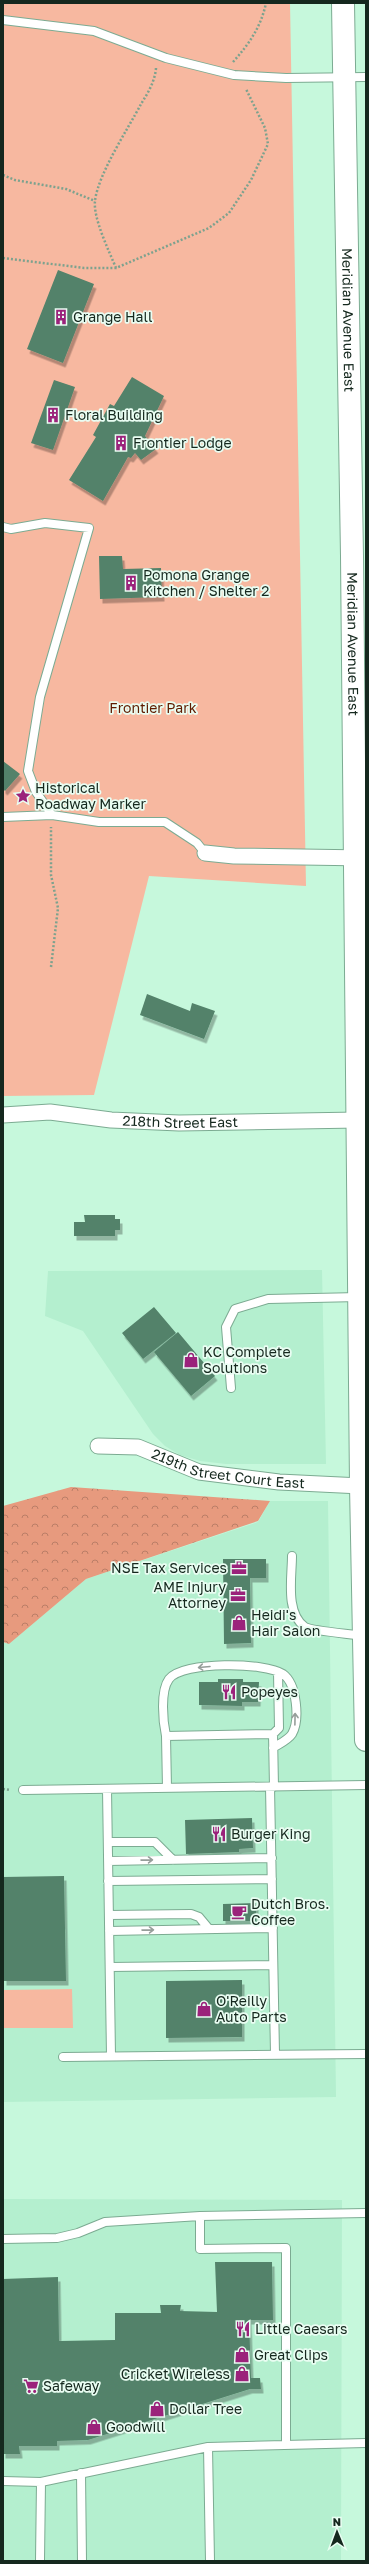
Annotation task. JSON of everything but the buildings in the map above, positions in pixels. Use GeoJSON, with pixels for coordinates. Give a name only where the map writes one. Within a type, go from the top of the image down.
{"type":"FeatureCollection","features":[{"type":"Feature","properties":{"kind":"main road","name":"Meridian Avenue East"},"geometry":{"type":"LineString","coordinates":[[343,3],[361,858],[358,1120],[361,1486],[366,1740]]}},
{"type":"Feature","properties":{"kind":"street"},"geometry":{"type":"LineString","coordinates":[[205,853],[234,856],[361,858]]}},
{"type":"Feature","properties":{"kind":"street","name":"218th Street East"},"geometry":{"type":"LineString","coordinates":[[3,1115],[50,1112],[111,1120],[179,1123],[358,1120]]}},
{"type":"Feature","properties":{"kind":"street","name":"219th Street Court East"},"geometry":{"type":"LineString","coordinates":[[98,1446],[138,1447],[198,1472],[232,1477],[361,1486]]}},
{"type":"Feature","properties":{"kind":"lane"},"geometry":{"type":"LineString","coordinates":[[3,20],[94,32],[156,54],[234,75],[344,78],[366,77]]}},
{"type":"Feature","properties":{"kind":"lane"},"geometry":{"type":"LineString","coordinates":[[3,527],[11,529],[45,523],[89,528],[40,697],[28,771],[36,792],[52,815]]}},
{"type":"Feature","properties":{"kind":"lane"},"geometry":{"type":"LineString","coordinates":[[3,817],[52,815],[99,822],[165,822],[197,843],[205,853]]}},
{"type":"Feature","properties":{"kind":"lane"},"geometry":{"type":"LineString","coordinates":[[232,1388],[226,1326],[235,1309],[268,1299],[360,1297]]}},
{"type":"Feature","properties":{"kind":"lane"},"geometry":{"type":"LineString","coordinates":[[292,1556],[292,1607],[299,1621],[306,1628],[364,1636]]}},
{"type":"Feature","properties":{"kind":"lane"},"geometry":{"type":"LineString","coordinates":[[167,1788],[164,1690],[169,1679],[174,1675],[194,1668],[218,1666],[261,1668],[278,1672],[293,1685],[295,1692],[295,1725],[291,1735],[273,1748]]}},
{"type":"Feature","properties":{"kind":"lane"},"geometry":{"type":"LineString","coordinates":[[166,1736],[273,1734],[279,1728],[278,1672]]}},
{"type":"Feature","properties":{"kind":"lane"},"geometry":{"type":"LineString","coordinates":[[273,1734],[272,1879],[275,2054]]}},
{"type":"Feature","properties":{"kind":"lane"},"geometry":{"type":"LineString","coordinates":[[23,1790],[366,1786]]}},
{"type":"Feature","properties":{"kind":"lane"},"geometry":{"type":"LineString","coordinates":[[107,1789],[111,2056]]}},
{"type":"Feature","properties":{"kind":"lane"},"geometry":{"type":"LineString","coordinates":[[108,1842],[155,1842],[173,1860]]}},
{"type":"Feature","properties":{"kind":"lane"},"geometry":{"type":"LineString","coordinates":[[108,1861],[272,1858]]}},
{"type":"Feature","properties":{"kind":"lane"},"geometry":{"type":"LineString","coordinates":[[108,1881],[272,1879]]}},
{"type":"Feature","properties":{"kind":"lane"},"geometry":{"type":"LineString","coordinates":[[109,1915],[191,1914],[199,1917],[209,1929]]}},
{"type":"Feature","properties":{"kind":"lane"},"geometry":{"type":"LineString","coordinates":[[109,1931],[273,1928]]}},
{"type":"Feature","properties":{"kind":"lane"},"geometry":{"type":"LineString","coordinates":[[110,1967],[273,1965]]}},
{"type":"Feature","properties":{"kind":"lane"},"geometry":{"type":"LineString","coordinates":[[63,2057],[366,2054]]}},
{"type":"Feature","properties":{"kind":"lane"},"geometry":{"type":"LineString","coordinates":[[3,2239],[57,2238],[78,2233],[105,2222],[200,2216],[366,2213]]}},
{"type":"Feature","properties":{"kind":"lane"},"geometry":{"type":"LineString","coordinates":[[200,2216],[200,2249],[286,2248],[286,2444]]}},
{"type":"Feature","properties":{"kind":"lane"},"geometry":{"type":"LineString","coordinates":[[3,2480],[41,2482],[208,2447],[366,2443]]}},
{"type":"Feature","properties":{"kind":"lane"},"geometry":{"type":"LineString","coordinates":[[208,2447],[210,2561]]}},
{"type":"Feature","properties":{"kind":"lane"},"geometry":{"type":"LineString","coordinates":[[81,2473],[82,2561]]}},
{"type":"Feature","properties":{"kind":"lane"},"geometry":{"type":"LineString","coordinates":[[40,2561],[41,2482]]}},
{"type":"Feature","properties":{"kind":"path"},"geometry":{"type":"LineString","coordinates":[[224,73],[251,42],[264,15],[266,3]]}},
{"type":"Feature","properties":{"kind":"path"},"geometry":{"type":"LineString","coordinates":[[116,268],[98,217],[95,201],[101,180],[155,74],[156,54]]}},
{"type":"Feature","properties":{"kind":"path"},"geometry":{"type":"LineString","coordinates":[[3,258],[84,268],[116,268],[209,228],[229,213],[251,180],[268,144],[262,121],[245,87],[234,75]]}},
{"type":"Feature","properties":{"kind":"path"},"geometry":{"type":"LineString","coordinates":[[3,175],[15,180],[66,189],[95,201]]}},
{"type":"Feature","properties":{"kind":"path"},"geometry":{"type":"LineString","coordinates":[[51,967],[57,936],[58,908],[51,875],[52,815]]}},
{"type":"Feature","properties":{"kind":"shaded area"},"geometry":{"type":"Polygon","coordinates":[[[322,1270],[326,1464],[226,1464],[200,1461],[180,1455],[165,1446],[153,1434],[83,1331],[45,1316],[48,1271],[322,1270]]]}},
{"type":"Feature","properties":{"kind":"shaded area"},"geometry":{"type":"Polygon","coordinates":[[[270,1501],[328,1501],[336,2097],[3,2102],[3,1642],[9,1644],[86,1579],[258,1522],[270,1501]]]}},
{"type":"Feature","properties":{"kind":"shaded area"},"geometry":{"type":"Polygon","coordinates":[[[3,2199],[342,2200],[341,2561],[3,2561],[3,2199]]]}},
{"type":"Feature","properties":{"kind":"green space","name":"Frontier Park"},"geometry":{"type":"Polygon","coordinates":[[[3,3],[290,3],[306,886],[149,876],[94,1095],[3,1096],[3,3]]]}},
{"type":"Feature","properties":{"kind":"green space"},"geometry":{"type":"Polygon","coordinates":[[[71,1487],[270,1501],[258,1521],[86,1579],[9,1644],[3,1642],[3,1506],[71,1487]]]}},
{"type":"Feature","properties":{"kind":"green space"},"geometry":{"type":"Polygon","coordinates":[[[72,1989],[73,2028],[3,2028],[3,1990],[72,1989]]]}},
{"type":"Feature","properties":{"kind":"place","name":"Grange Hall"},"geometry":{"type":"Point","coordinates":[61,317]}},
{"type":"Feature","properties":{"kind":"place","name":"Floral Building"},"geometry":{"type":"Point","coordinates":[53,415]}},
{"type":"Feature","properties":{"kind":"place","name":"Frontier Lodge"},"geometry":{"type":"Point","coordinates":[121,443]}},
{"type":"Feature","properties":{"kind":"place","name":"Pomona Grange Kitchen / Shelter 2"},"geometry":{"type":"Point","coordinates":[131,583]}},
{"type":"Feature","properties":{"kind":"place","name":"Historical Roadway Marker"},"geometry":{"type":"Point","coordinates":[23,796]}},
{"type":"Feature","properties":{"kind":"place","name":"KC Complete Solutions"},"geometry":{"type":"Point","coordinates":[191,1360]}},
{"type":"Feature","properties":{"kind":"place","name":"NSE Tax Services"},"geometry":{"type":"Point","coordinates":[239,1568]}},
{"type":"Feature","properties":{"kind":"place","name":"AME Injury Attorney"},"geometry":{"type":"Point","coordinates":[238,1595]}},
{"type":"Feature","properties":{"kind":"place","name":"Heidi's Hair Salon"},"geometry":{"type":"Point","coordinates":[239,1623]}},
{"type":"Feature","properties":{"kind":"place","name":"Popeyes"},"geometry":{"type":"Point","coordinates":[229,1692]}},
{"type":"Feature","properties":{"kind":"place","name":"Burger King"},"geometry":{"type":"Point","coordinates":[219,1834]}},
{"type":"Feature","properties":{"kind":"place","name":"Dutch Bros. Coffee"},"geometry":{"type":"Point","coordinates":[239,1912]}},
{"type":"Feature","properties":{"kind":"place","name":"O'Reilly Auto Parts"},"geometry":{"type":"Point","coordinates":[204,2009]}},
{"type":"Feature","properties":{"kind":"place","name":"Little Caesars"},"geometry":{"type":"Point","coordinates":[243,2329]}},
{"type":"Feature","properties":{"kind":"place","name":"Great Clips"},"geometry":{"type":"Point","coordinates":[242,2355]}},
{"type":"Feature","properties":{"kind":"place","name":"Cricket Wireless"},"geometry":{"type":"Point","coordinates":[242,2374]}},
{"type":"Feature","properties":{"kind":"place","name":"Safeway"},"geometry":{"type":"Point","coordinates":[31,2386]}},
{"type":"Feature","properties":{"kind":"place","name":"Dollar Tree"},"geometry":{"type":"Point","coordinates":[157,2409]}},
{"type":"Feature","properties":{"kind":"place","name":"Goodwill"},"geometry":{"type":"Point","coordinates":[94,2427]}}]}
